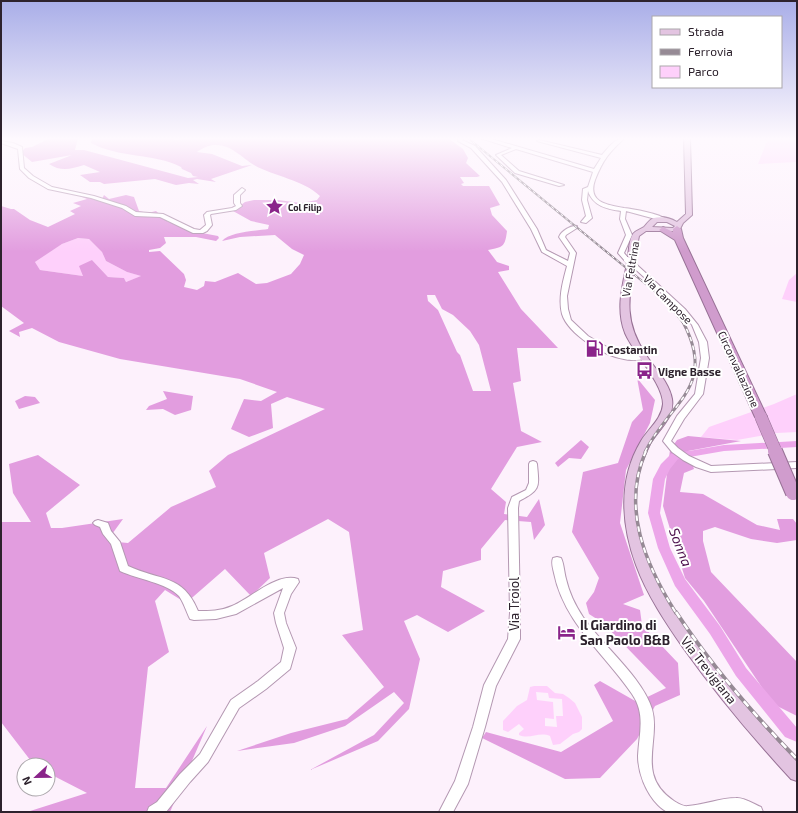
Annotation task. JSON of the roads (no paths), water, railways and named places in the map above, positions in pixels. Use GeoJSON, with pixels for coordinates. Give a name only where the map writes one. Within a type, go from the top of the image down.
{"type":"FeatureCollection","features":[{"type":"Feature","properties":{"kind":"highway"},"geometry":{"type":"LineString","coordinates":[[661,229],[678,230]]}},
{"type":"Feature","properties":{"kind":"highway","name":"Circonvallazione"},"geometry":{"type":"LineString","coordinates":[[678,230],[797,501]]}},
{"type":"Feature","properties":{"kind":"main road"},"geometry":{"type":"LineString","coordinates":[[665,219],[678,230],[688,216],[690,210],[689,176]]}},
{"type":"Feature","properties":{"kind":"main road"},"geometry":{"type":"LineString","coordinates":[[650,225],[665,219],[688,216]]}},
{"type":"Feature","properties":{"kind":"main road","name":"Via Feltrina"},"geometry":{"type":"LineString","coordinates":[[643,357],[630,332],[624,316],[623,305],[635,237],[650,225],[661,229]]}},
{"type":"Feature","properties":{"kind":"main road","name":"Via Trevigiana"},"geometry":{"type":"LineString","coordinates":[[643,357],[663,388],[668,404],[664,416],[647,441],[637,460],[631,482],[630,502],[632,525],[642,564],[663,606],[682,636],[740,711],[797,773]]}},
{"type":"Feature","properties":{"kind":"street"},"geometry":{"type":"LineString","coordinates":[[30,176],[50,188],[92,197],[124,207],[135,214],[161,215],[185,229],[201,232],[209,225],[207,215],[239,206],[237,203],[237,195],[242,190]]}},
{"type":"Feature","properties":{"kind":"street"},"geometry":{"type":"LineString","coordinates":[[499,176],[534,229],[544,251],[570,265]]}},
{"type":"Feature","properties":{"kind":"street"},"geometry":{"type":"LineString","coordinates":[[530,176],[561,185]]}},
{"type":"Feature","properties":{"kind":"street"},"geometry":{"type":"LineString","coordinates":[[594,176],[590,188],[592,196],[596,201],[606,205],[665,219]]}},
{"type":"Feature","properties":{"kind":"street"},"geometry":{"type":"LineString","coordinates":[[584,222],[589,218],[590,214],[585,205],[584,199],[586,189],[590,188]]}},
{"type":"Feature","properties":{"kind":"street","name":"Via Campose"},"geometry":{"type":"LineString","coordinates":[[624,209],[622,212],[622,217],[628,229],[629,235],[621,253],[627,260],[660,287],[683,310],[695,325],[703,342],[706,358],[699,394],[680,418],[667,441],[672,448],[699,466],[711,470],[797,465]]}},
{"type":"Feature","properties":{"kind":"street"},"geometry":{"type":"LineString","coordinates":[[646,215],[650,225]]}},
{"type":"Feature","properties":{"kind":"street"},"geometry":{"type":"LineString","coordinates":[[574,227],[563,234],[562,237],[573,253],[564,300],[568,320],[587,338],[611,352],[625,358],[643,357]]}},
{"type":"Feature","properties":{"kind":"street","name":"Via Troiol"},"geometry":{"type":"LineString","coordinates":[[446,812],[461,784],[479,727],[490,685],[514,639],[515,600],[513,508],[515,499],[530,492],[534,483],[533,464]]}},
{"type":"Feature","properties":{"kind":"street"},"geometry":{"type":"LineString","coordinates":[[98,523],[105,525],[106,532],[115,542],[124,568],[162,580],[174,586],[186,598],[192,607],[194,616],[222,614],[237,609],[276,585],[285,582],[294,582],[286,592],[279,613],[290,648],[286,665],[262,685],[235,704],[204,758],[185,778],[162,807],[154,812]]}},
{"type":"Feature","properties":{"kind":"street"},"geometry":{"type":"LineString","coordinates":[[556,561],[561,586],[568,604],[579,621],[644,702],[647,712],[645,764],[651,785],[666,805],[684,812]]}},
{"type":"Feature","properties":{"kind":"street"},"geometry":{"type":"LineString","coordinates":[[690,812],[737,804],[756,812]]}},
{"type":"Feature","properties":{"kind":"waterway","name":"Sonna"},"geometry":{"type":"LineString","coordinates":[[797,444],[724,448],[675,456],[665,467],[659,479],[654,513],[664,548],[680,582],[715,630],[741,672],[790,732],[797,735]]}},
{"type":"Feature","properties":{"kind":"railway"},"geometry":{"type":"LineString","coordinates":[[514,176],[664,299],[683,323]]}},
{"type":"Feature","properties":{"kind":"railway"},"geometry":{"type":"LineString","coordinates":[[645,452],[655,435],[686,393],[693,379],[695,363],[692,344],[683,322]]}},
{"type":"Feature","properties":{"kind":"railway"},"geometry":{"type":"LineString","coordinates":[[646,451],[639,472],[636,493],[636,514],[646,555],[676,613]]}},
{"type":"Feature","properties":{"kind":"railway"},"geometry":{"type":"LineString","coordinates":[[676,612],[689,632],[718,670],[764,724],[797,759]]}},
{"type":"Feature","properties":{"kind":"place","name":"Col Filip"},"geometry":{"type":"Point","coordinates":[275,207]}},
{"type":"Feature","properties":{"kind":"place","name":"Costantin"},"geometry":{"type":"Point","coordinates":[594,349]}},
{"type":"Feature","properties":{"kind":"place","name":"Vigne Basse"},"geometry":{"type":"Point","coordinates":[645,371]}},
{"type":"Feature","properties":{"kind":"place","name":"Il Giardino di San Paolo B&B"},"geometry":{"type":"Point","coordinates":[567,632]}}]}
